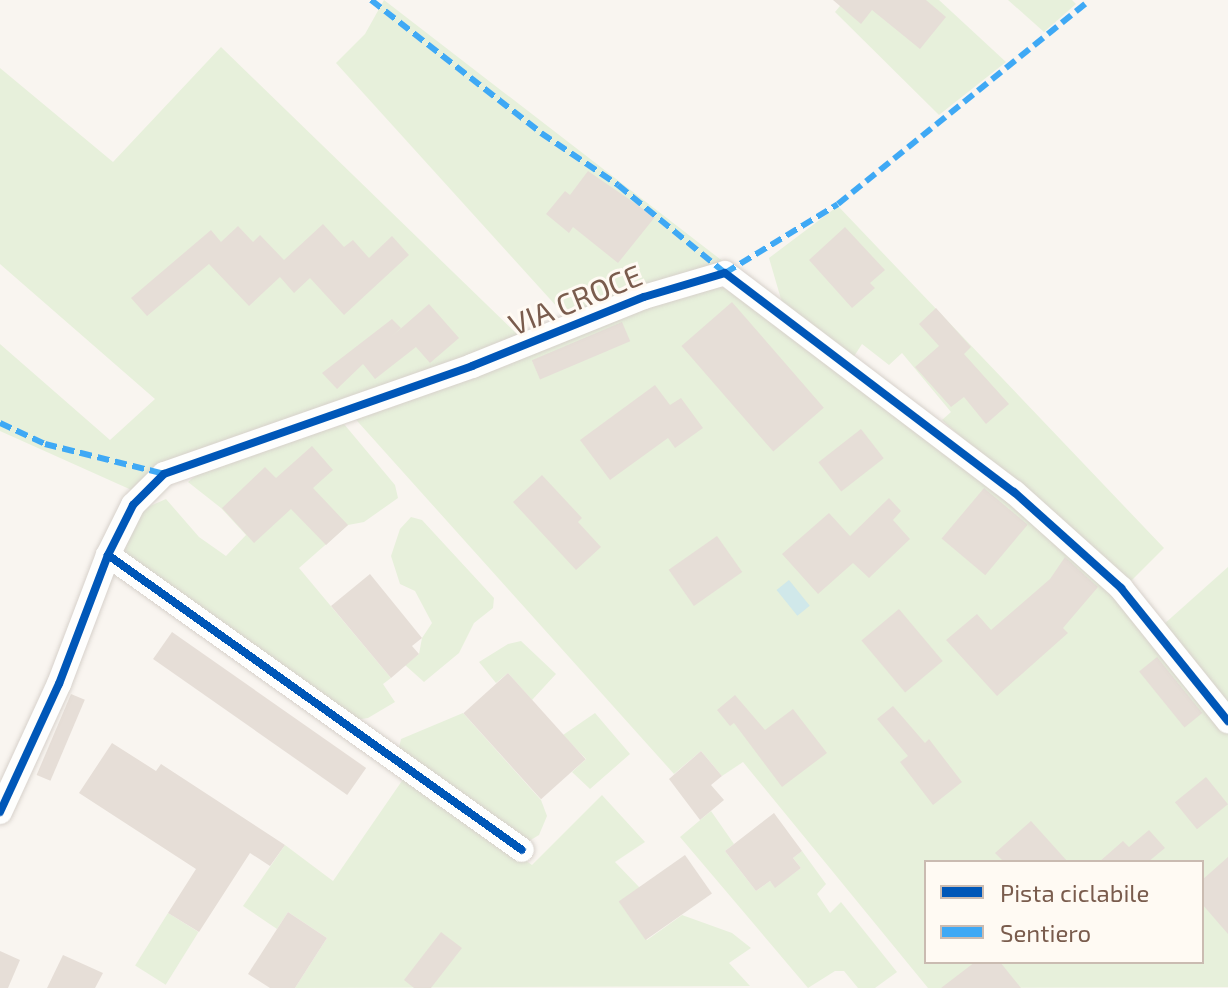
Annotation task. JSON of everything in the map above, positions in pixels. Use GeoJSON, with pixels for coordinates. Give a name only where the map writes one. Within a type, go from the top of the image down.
{"type":"FeatureCollection","features":[{"type":"Feature","properties":{"kind":"street","name":"VIA CROCE"},"geometry":{"type":"LineString","coordinates":[[0,812],[59,684],[108,555],[133,505],[164,474],[472,366],[644,297],[725,273],[1014,492],[1121,588],[1228,721]]}},
{"type":"Feature","properties":{"kind":"street"},"geometry":{"type":"LineString","coordinates":[[108,555],[522,850]]}},
{"type":"Feature","properties":{"kind":"green space"},"geometry":{"type":"Polygon","coordinates":[[[384,0],[729,266],[568,319],[336,63],[365,34],[384,0]]]}},
{"type":"Feature","properties":{"kind":"green space"},"geometry":{"type":"Polygon","coordinates":[[[845,0],[939,0],[1006,62],[939,115],[835,12],[845,0]]]}},
{"type":"Feature","properties":{"kind":"green space"},"geometry":{"type":"Polygon","coordinates":[[[1008,0],[1072,0],[1076,4],[1044,32],[1008,0]]]}},
{"type":"Feature","properties":{"kind":"green space"},"geometry":{"type":"Polygon","coordinates":[[[221,47],[520,337],[136,492],[0,431],[0,344],[110,440],[155,399],[0,264],[0,68],[113,162],[221,47]]]}},
{"type":"Feature","properties":{"kind":"green space"},"geometry":{"type":"Polygon","coordinates":[[[838,206],[1164,548],[1127,585],[942,420],[951,412],[902,353],[889,365],[862,344],[851,361],[783,306],[769,258],[838,206]]]}},
{"type":"Feature","properties":{"kind":"green space"},"geometry":{"type":"Polygon","coordinates":[[[695,283],[724,288],[743,301],[1065,541],[1228,726],[1228,987],[928,988],[743,762],[722,776],[701,751],[674,774],[350,413],[695,283]]]}},
{"type":"Feature","properties":{"kind":"green space"},"geometry":{"type":"Polygon","coordinates":[[[344,424],[395,485],[398,498],[364,522],[348,525],[299,568],[391,678],[383,684],[395,702],[368,718],[355,720],[118,554],[141,510],[166,499],[199,537],[226,556],[246,535],[221,508],[188,482],[200,472],[344,424]]]}},
{"type":"Feature","properties":{"kind":"green space"},"geometry":{"type":"Polygon","coordinates":[[[411,517],[422,520],[494,598],[493,608],[474,623],[459,653],[424,682],[405,665],[419,654],[422,638],[432,623],[415,591],[400,584],[391,556],[400,529],[411,517]]]}},
{"type":"Feature","properties":{"kind":"green space"},"geometry":{"type":"Polygon","coordinates":[[[1228,567],[1228,710],[1163,625],[1228,567]]]}},
{"type":"Feature","properties":{"kind":"green space"},"geometry":{"type":"Polygon","coordinates":[[[521,641],[556,674],[532,700],[508,673],[496,683],[479,662],[508,644],[521,641]]]}},
{"type":"Feature","properties":{"kind":"green space"},"geometry":{"type":"Polygon","coordinates":[[[463,713],[541,800],[547,816],[539,835],[529,841],[398,752],[401,739],[463,713]]]}},
{"type":"Feature","properties":{"kind":"green space"},"geometry":{"type":"Polygon","coordinates":[[[595,713],[630,754],[590,789],[572,772],[586,759],[563,735],[595,713]]]}},
{"type":"Feature","properties":{"kind":"green space"},"geometry":{"type":"Polygon","coordinates":[[[406,775],[532,865],[602,795],[645,842],[615,862],[640,888],[620,903],[647,940],[682,915],[732,933],[751,948],[729,963],[750,986],[295,988],[327,938],[288,912],[277,929],[243,906],[285,845],[333,881],[406,775]]]}},
{"type":"Feature","properties":{"kind":"green space"},"geometry":{"type":"Polygon","coordinates":[[[711,811],[734,844],[725,851],[756,891],[770,881],[775,887],[801,868],[793,858],[802,851],[826,884],[817,894],[830,913],[841,902],[897,972],[875,988],[858,988],[844,971],[835,971],[808,988],[680,837],[711,811]]]}},
{"type":"Feature","properties":{"kind":"green space"},"geometry":{"type":"Polygon","coordinates":[[[168,913],[199,932],[166,985],[135,966],[168,913]]]}},
{"type":"Feature","properties":{"kind":"water"},"geometry":{"type":"Polygon","coordinates":[[[789,580],[810,606],[797,616],[777,590],[789,580]]]}},
{"type":"Feature","properties":{"kind":"building"},"geometry":{"type":"Polygon","coordinates":[[[833,0],[926,0],[946,17],[920,49],[872,10],[861,24],[833,0]]]}},
{"type":"Feature","properties":{"kind":"building"},"geometry":{"type":"Polygon","coordinates":[[[588,171],[655,217],[618,263],[573,227],[569,233],[546,214],[565,191],[570,195],[588,171]]]}},
{"type":"Feature","properties":{"kind":"building"},"geometry":{"type":"Polygon","coordinates":[[[323,224],[344,247],[353,240],[369,258],[392,236],[409,255],[344,315],[310,278],[294,293],[280,277],[249,306],[209,264],[147,316],[131,298],[211,230],[221,242],[238,226],[253,242],[260,235],[284,260],[323,224]]]}},
{"type":"Feature","properties":{"kind":"building"},"geometry":{"type":"Polygon","coordinates":[[[845,227],[885,270],[870,283],[875,288],[852,308],[809,260],[845,227]]]}},
{"type":"Feature","properties":{"kind":"building"},"geometry":{"type":"Polygon","coordinates":[[[732,302],[824,408],[773,452],[681,346],[732,302]]]}},
{"type":"Feature","properties":{"kind":"building"},"geometry":{"type":"Polygon","coordinates":[[[429,304],[459,338],[430,363],[416,347],[375,379],[363,364],[337,389],[322,373],[392,319],[401,328],[391,337],[429,304]]]}},
{"type":"Feature","properties":{"kind":"building"},"geometry":{"type":"Polygon","coordinates":[[[936,308],[971,347],[964,354],[1009,404],[986,424],[964,397],[951,407],[915,367],[939,346],[919,324],[936,308]]]}},
{"type":"Feature","properties":{"kind":"building"},"geometry":{"type":"Polygon","coordinates":[[[622,322],[630,341],[540,380],[532,360],[622,322]]]}},
{"type":"Feature","properties":{"kind":"building"},"geometry":{"type":"Polygon","coordinates":[[[655,385],[670,405],[681,398],[703,428],[675,448],[668,438],[610,480],[580,440],[655,385]]]}},
{"type":"Feature","properties":{"kind":"building"},"geometry":{"type":"Polygon","coordinates":[[[861,429],[884,458],[841,491],[818,462],[861,429]]]}},
{"type":"Feature","properties":{"kind":"building"},"geometry":{"type":"Polygon","coordinates":[[[312,446],[333,470],[313,488],[348,525],[326,545],[291,509],[254,543],[222,508],[265,467],[276,478],[312,446]]]}},
{"type":"Feature","properties":{"kind":"building"},"geometry":{"type":"Polygon","coordinates":[[[542,475],[582,518],[578,522],[601,547],[576,570],[513,502],[542,475]]]}},
{"type":"Feature","properties":{"kind":"building"},"geometry":{"type":"Polygon","coordinates":[[[984,488],[1028,525],[985,575],[942,539],[984,488]]]}},
{"type":"Feature","properties":{"kind":"building"},"geometry":{"type":"Polygon","coordinates":[[[889,498],[901,511],[893,520],[910,539],[869,578],[853,563],[818,594],[782,554],[829,513],[850,536],[889,498]]]}},
{"type":"Feature","properties":{"kind":"building"},"geometry":{"type":"Polygon","coordinates":[[[717,536],[742,572],[694,606],[669,570],[717,536]]]}},
{"type":"Feature","properties":{"kind":"building"},"geometry":{"type":"Polygon","coordinates":[[[1065,557],[1098,587],[1063,628],[1068,633],[997,696],[946,640],[977,614],[991,630],[1050,579],[1065,557]]]}},
{"type":"Feature","properties":{"kind":"building"},"geometry":{"type":"Polygon","coordinates":[[[370,574],[422,638],[412,646],[419,654],[391,678],[331,606],[370,574]]]}},
{"type":"Feature","properties":{"kind":"building"},"geometry":{"type":"Polygon","coordinates":[[[899,609],[943,661],[905,693],[861,640],[899,609]]]}},
{"type":"Feature","properties":{"kind":"building"},"geometry":{"type":"Polygon","coordinates":[[[172,632],[366,768],[347,795],[153,659],[172,632]]]}},
{"type":"Feature","properties":{"kind":"building"},"geometry":{"type":"Polygon","coordinates":[[[1157,657],[1202,713],[1184,727],[1139,671],[1157,657]]]}},
{"type":"Feature","properties":{"kind":"building"},"geometry":{"type":"Polygon","coordinates":[[[508,673],[586,759],[541,799],[463,713],[508,673]]]}},
{"type":"Feature","properties":{"kind":"building"},"geometry":{"type":"Polygon","coordinates":[[[71,694],[85,700],[50,781],[37,775],[71,694]]]}},
{"type":"Feature","properties":{"kind":"building"},"geometry":{"type":"Polygon","coordinates":[[[735,695],[765,730],[793,709],[827,753],[782,787],[734,723],[730,726],[717,710],[735,695]]]}},
{"type":"Feature","properties":{"kind":"building"},"geometry":{"type":"Polygon","coordinates":[[[893,706],[925,743],[929,739],[962,782],[933,805],[900,762],[908,756],[877,719],[893,706]]]}},
{"type":"Feature","properties":{"kind":"building"},"geometry":{"type":"Polygon","coordinates":[[[112,743],[156,771],[161,764],[285,845],[270,866],[250,853],[199,932],[168,913],[196,869],[79,793],[112,743]]]}},
{"type":"Feature","properties":{"kind":"building"},"geometry":{"type":"Polygon","coordinates":[[[701,751],[722,776],[711,785],[724,800],[700,820],[669,779],[701,751]]]}},
{"type":"Feature","properties":{"kind":"building"},"geometry":{"type":"Polygon","coordinates":[[[1206,777],[1228,804],[1197,829],[1175,802],[1206,777]]]}},
{"type":"Feature","properties":{"kind":"building"},"geometry":{"type":"Polygon","coordinates":[[[774,813],[802,851],[793,858],[801,868],[775,888],[770,881],[756,891],[725,851],[774,813]]]}},
{"type":"Feature","properties":{"kind":"building"},"geometry":{"type":"Polygon","coordinates":[[[1031,821],[1066,860],[1002,860],[995,853],[1031,821]]]}},
{"type":"Feature","properties":{"kind":"building"},"geometry":{"type":"Polygon","coordinates":[[[1149,830],[1165,848],[1150,860],[1101,860],[1123,841],[1129,847],[1149,830]]]}},
{"type":"Feature","properties":{"kind":"building"},"geometry":{"type":"Polygon","coordinates":[[[685,855],[712,894],[646,940],[619,901],[685,855]]]}},
{"type":"Feature","properties":{"kind":"building"},"geometry":{"type":"Polygon","coordinates":[[[1228,857],[1228,934],[1204,906],[1204,878],[1228,857]]]}},
{"type":"Feature","properties":{"kind":"building"},"geometry":{"type":"Polygon","coordinates":[[[288,912],[327,938],[295,988],[270,988],[248,974],[288,912]]]}},
{"type":"Feature","properties":{"kind":"building"},"geometry":{"type":"Polygon","coordinates":[[[441,932],[462,948],[431,988],[414,988],[404,980],[441,932]]]}},
{"type":"Feature","properties":{"kind":"building"},"geometry":{"type":"Polygon","coordinates":[[[0,951],[20,960],[8,988],[0,988],[0,951]]]}},
{"type":"Feature","properties":{"kind":"building"},"geometry":{"type":"Polygon","coordinates":[[[63,955],[103,973],[95,988],[47,988],[63,955]]]}},
{"type":"Feature","properties":{"kind":"building"},"geometry":{"type":"Polygon","coordinates":[[[972,964],[1002,964],[1021,988],[941,988],[972,964]]]}},
{"type":"Feature","properties":{"kind":"marked path"},"geometry":{"type":"LineString","coordinates":[[371,0],[541,133],[618,185],[725,273],[838,204],[1090,0]]}},
{"type":"Feature","properties":{"kind":"marked path"},"geometry":{"type":"LineString","coordinates":[[0,423],[45,444],[164,474]]}},
{"type":"Feature","properties":{"kind":"cycle path"},"geometry":{"type":"LineString","coordinates":[[0,812],[59,684],[108,555],[133,505],[164,474],[472,366],[644,297],[725,273],[1014,492],[1121,588],[1228,721]]}},
{"type":"Feature","properties":{"kind":"cycle path"},"geometry":{"type":"LineString","coordinates":[[108,555],[522,850]]}}]}
